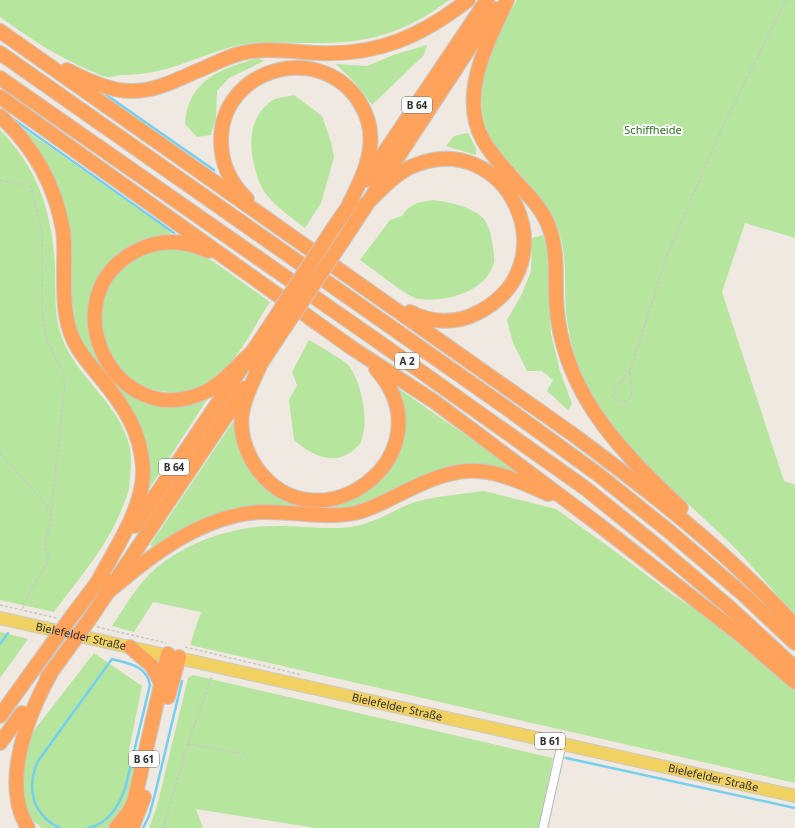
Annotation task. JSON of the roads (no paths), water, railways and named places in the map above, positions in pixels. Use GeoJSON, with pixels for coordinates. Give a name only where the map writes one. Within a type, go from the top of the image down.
{"type":"FeatureCollection","features":[{"type":"Feature","properties":{"kind":"highway"},"geometry":{"type":"LineString","coordinates":[[17,42],[81,78],[115,88],[133,91],[165,84],[242,53],[281,50],[335,54],[364,52],[390,45],[430,26],[468,0]]}},
{"type":"Feature","properties":{"kind":"highway","name":"B 64"},"geometry":{"type":"LineString","coordinates":[[0,716],[51,645],[67,618],[98,581],[487,0]]}},
{"type":"Feature","properties":{"kind":"highway","name":"B 64"},"geometry":{"type":"LineString","coordinates":[[0,743],[68,649],[90,623],[108,592],[344,239],[364,206],[501,0]]}},
{"type":"Feature","properties":{"kind":"highway"},"geometry":{"type":"LineString","coordinates":[[507,0],[480,62],[474,90],[474,113],[483,140],[494,157],[538,207],[550,228],[556,254],[557,317],[569,367],[582,395],[606,430],[643,472],[704,529],[724,555]]}},
{"type":"Feature","properties":{"kind":"highway"},"geometry":{"type":"LineString","coordinates":[[0,31],[373,293],[575,436],[633,479],[724,555],[768,596],[795,626]]}},
{"type":"Feature","properties":{"kind":"highway","name":"A 2"},"geometry":{"type":"LineString","coordinates":[[0,53],[508,409],[599,475],[670,532],[743,594],[795,643]]}},
{"type":"Feature","properties":{"kind":"highway"},"geometry":{"type":"LineString","coordinates":[[271,222],[240,192],[228,174],[222,155],[221,136],[225,117],[240,92],[258,77],[280,69],[300,67],[328,74],[348,88],[362,107],[369,126],[370,147],[365,168],[347,209]]}},
{"type":"Feature","properties":{"kind":"highway","name":"A 2"},"geometry":{"type":"LineString","coordinates":[[0,78],[406,361],[585,488],[729,607],[795,668]]}},
{"type":"Feature","properties":{"kind":"highway"},"geometry":{"type":"LineString","coordinates":[[0,97],[252,275],[352,348],[435,402],[598,524],[743,637],[795,682]]}},
{"type":"Feature","properties":{"kind":"highway"},"geometry":{"type":"LineString","coordinates":[[0,116],[14,129],[31,150],[45,171],[55,197],[63,231],[64,307],[67,324],[74,341],[89,363],[124,407],[132,422],[141,447],[143,470],[135,510],[98,581]]}},
{"type":"Feature","properties":{"kind":"highway"},"geometry":{"type":"LineString","coordinates":[[364,206],[394,178],[412,166],[431,161],[461,161],[489,173],[504,186],[519,211],[524,233],[523,253],[517,273],[511,285],[492,305],[473,315],[454,321],[426,319],[373,293]]}},
{"type":"Feature","properties":{"kind":"highway"},"geometry":{"type":"LineString","coordinates":[[251,353],[214,387],[205,392],[182,398],[158,398],[139,392],[116,375],[100,350],[94,322],[98,295],[109,274],[126,257],[151,245],[169,242],[188,243],[207,250],[252,275]]}},
{"type":"Feature","properties":{"kind":"highway"},"geometry":{"type":"LineString","coordinates":[[261,363],[243,408],[242,418],[246,445],[253,462],[272,483],[288,493],[315,500],[333,499],[351,493],[375,477],[391,453],[396,435],[397,411],[386,380],[352,348]]}},
{"type":"Feature","properties":{"kind":"highway"},"geometry":{"type":"LineString","coordinates":[[108,592],[148,558],[198,529],[219,521],[260,512],[324,514],[354,513],[376,505],[429,480],[467,470],[492,472],[513,478],[555,497],[598,524]]}},
{"type":"Feature","properties":{"kind":"highway","name":"B 61"},"geometry":{"type":"LineString","coordinates":[[116,828],[129,812],[134,802],[162,685],[152,666],[130,647]]}},
{"type":"Feature","properties":{"kind":"highway"},"geometry":{"type":"LineString","coordinates":[[162,685],[175,650]]}},
{"type":"Feature","properties":{"kind":"highway"},"geometry":{"type":"LineString","coordinates":[[132,828],[143,802],[175,650]]}},
{"type":"Feature","properties":{"kind":"highway"},"geometry":{"type":"LineString","coordinates":[[28,828],[17,812],[12,797],[10,779],[12,760],[24,721],[52,671]]}},
{"type":"Feature","properties":{"kind":"main road","name":"Bielefelder Straße"},"geometry":{"type":"LineString","coordinates":[[0,618],[130,647],[175,650],[215,665],[795,796]]}},
{"type":"Feature","properties":{"kind":"street"},"geometry":{"type":"LineString","coordinates":[[543,828],[562,743]]}},
{"type":"Feature","properties":{"kind":"waterway"},"geometry":{"type":"LineString","coordinates":[[105,94],[214,170]]}},
{"type":"Feature","properties":{"kind":"waterway"},"geometry":{"type":"LineString","coordinates":[[13,119],[174,233]]}},
{"type":"Feature","properties":{"kind":"waterway"},"geometry":{"type":"LineString","coordinates":[[0,644],[8,633]]}},
{"type":"Feature","properties":{"kind":"waterway"},"geometry":{"type":"LineString","coordinates":[[60,828],[43,816],[38,808],[32,790],[34,771],[38,761],[112,659],[136,666],[141,669],[148,678],[150,685],[122,796],[107,819],[88,828]]}},
{"type":"Feature","properties":{"kind":"waterway"},"geometry":{"type":"LineString","coordinates":[[143,828],[149,816],[155,794],[182,681]]}},
{"type":"Feature","properties":{"kind":"waterway"},"geometry":{"type":"LineString","coordinates":[[566,758],[795,808]]}},
{"type":"Feature","properties":{"kind":"park label","name":"Schiffheide"},"geometry":{"type":"Point","coordinates":[653,130]}}]}
